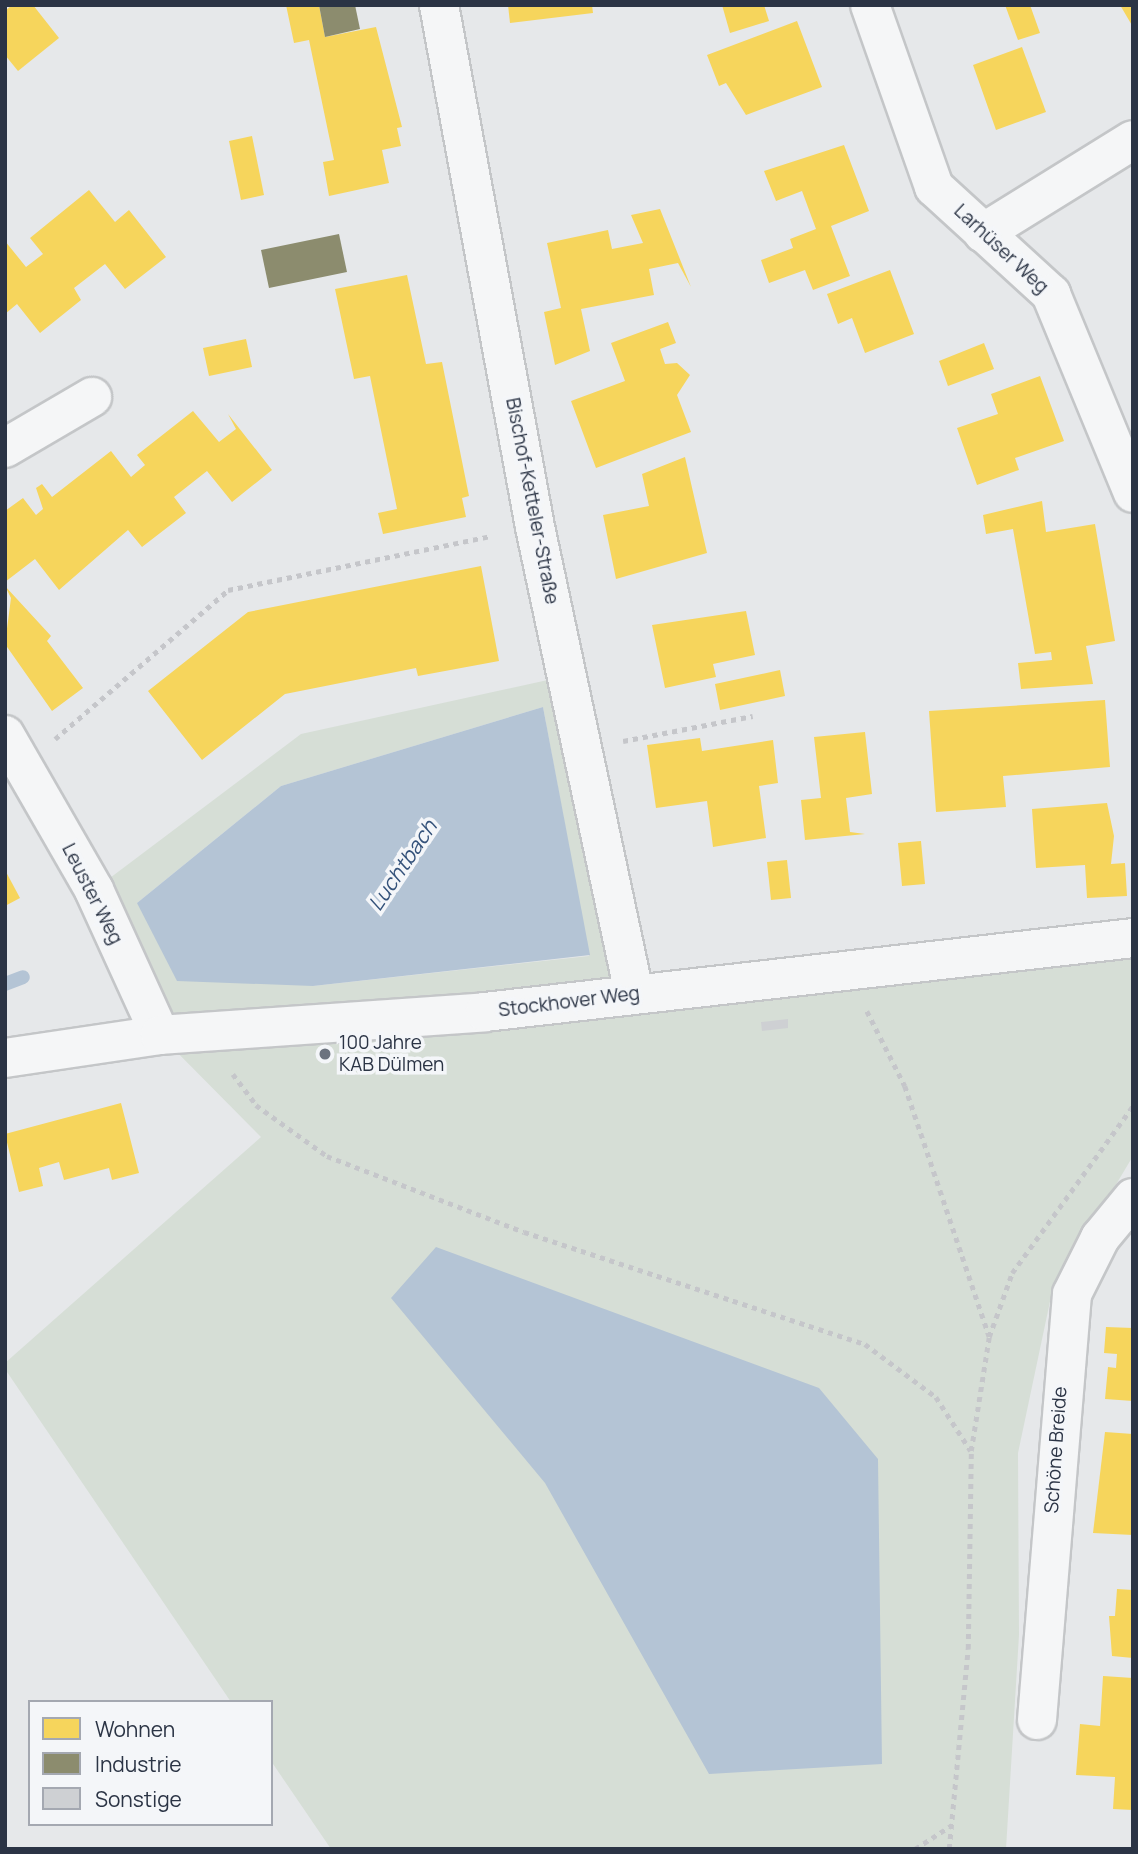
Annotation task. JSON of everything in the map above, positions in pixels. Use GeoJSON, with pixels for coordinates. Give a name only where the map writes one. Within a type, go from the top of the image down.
{"type":"FeatureCollection","features":[{"type":"Feature","properties":{"kind":"street","name":"Bischof-Ketteler-Straße"},"geometry":{"type":"LineString","coordinates":[[439,5],[536,527],[634,994]]}},
{"type":"Feature","properties":{"kind":"street","name":"Larhüser Weg"},"geometry":{"type":"LineString","coordinates":[[870,5],[934,187],[1051,294],[1133,493]]}},
{"type":"Feature","properties":{"kind":"street"},"geometry":{"type":"LineString","coordinates":[[983,233],[1133,140]]}},
{"type":"Feature","properties":{"kind":"street"},"geometry":{"type":"LineString","coordinates":[[5,448],[92,397]]}},
{"type":"Feature","properties":{"kind":"street","name":"Leuster Weg"},"geometry":{"type":"LineString","coordinates":[[12,755],[94,890],[160,1035]]}},
{"type":"Feature","properties":{"kind":"street","name":"Stockhover Weg"},"geometry":{"type":"LineString","coordinates":[[5,1058],[160,1035],[634,994],[1133,938]]}},
{"type":"Feature","properties":{"kind":"street","name":"Schöne Breide"},"geometry":{"type":"LineString","coordinates":[[1037,1720],[1063,1347],[1072,1294],[1100,1238],[1133,1198]]}},
{"type":"Feature","properties":{"kind":"path"},"geometry":{"type":"LineString","coordinates":[[12,755],[228,590],[536,527]]}},
{"type":"Feature","properties":{"kind":"path"},"geometry":{"type":"LineString","coordinates":[[584,748],[753,716]]}},
{"type":"Feature","properties":{"kind":"path"},"geometry":{"type":"LineString","coordinates":[[846,969],[905,1086],[989,1337]]}},
{"type":"Feature","properties":{"kind":"path"},"geometry":{"type":"LineString","coordinates":[[204,1033],[256,1105],[327,1156],[524,1232],[865,1343],[936,1396],[971,1451],[968,1649],[949,1849]]}},
{"type":"Feature","properties":{"kind":"path"},"geometry":{"type":"LineString","coordinates":[[915,1849],[953,1825]]}},
{"type":"Feature","properties":{"kind":"shaded area"},"geometry":{"type":"Polygon","coordinates":[[[566,676],[635,994],[1133,938],[1133,1156],[1052,1292],[1018,1453],[1019,1635],[1006,1849],[331,1849],[273,1764],[273,1700],[230,1700],[5,1369],[5,1363],[261,1137],[160,1035],[94,890],[301,734],[566,676]],[[543,707],[281,786],[137,903],[313,986],[589,956],[543,707]]]}},
{"type":"Feature","properties":{"kind":"water"},"geometry":{"type":"Polygon","coordinates":[[[543,707],[590,955],[313,986],[177,981],[137,903],[281,786],[543,707]]]}},
{"type":"Feature","properties":{"kind":"water"},"geometry":{"type":"Polygon","coordinates":[[[436,1247],[819,1388],[878,1459],[882,1764],[709,1774],[545,1483],[391,1298],[436,1247]]]}},
{"type":"Feature","properties":{"kind":"building: Wohnen"},"geometry":{"type":"Polygon","coordinates":[[[12,5],[33,5],[59,38],[18,71],[5,55],[5,11],[12,5]]]}},
{"type":"Feature","properties":{"kind":"building: Wohnen"},"geometry":{"type":"Polygon","coordinates":[[[286,5],[319,5],[325,37],[376,27],[402,127],[397,128],[401,146],[382,150],[389,183],[329,196],[323,162],[334,160],[309,40],[294,43],[286,5]]]}},
{"type":"Feature","properties":{"kind":"building: Wohnen"},"geometry":{"type":"Polygon","coordinates":[[[508,5],[592,5],[593,13],[510,23],[508,5]]]}},
{"type":"Feature","properties":{"kind":"building: Wohnen"},"geometry":{"type":"Polygon","coordinates":[[[722,5],[764,5],[769,21],[730,33],[722,5]]]}},
{"type":"Feature","properties":{"kind":"building: Wohnen"},"geometry":{"type":"Polygon","coordinates":[[[1005,5],[1030,5],[1040,33],[1018,40],[1005,5]]]}},
{"type":"Feature","properties":{"kind":"building: Wohnen"},"geometry":{"type":"Polygon","coordinates":[[[1120,5],[1133,5],[1133,27],[1120,5]]]}},
{"type":"Feature","properties":{"kind":"building: Wohnen"},"geometry":{"type":"Polygon","coordinates":[[[797,21],[822,87],[746,115],[726,83],[719,86],[707,55],[797,21]]]}},
{"type":"Feature","properties":{"kind":"building: Wohnen"},"geometry":{"type":"Polygon","coordinates":[[[1022,47],[1046,112],[996,130],[973,65],[1022,47]]]}},
{"type":"Feature","properties":{"kind":"building: Wohnen"},"geometry":{"type":"Polygon","coordinates":[[[252,136],[264,195],[241,200],[229,141],[252,136]]]}},
{"type":"Feature","properties":{"kind":"building: Wohnen"},"geometry":{"type":"Polygon","coordinates":[[[844,145],[869,211],[831,226],[850,276],[813,290],[805,270],[769,283],[761,260],[793,248],[790,239],[816,229],[802,191],[776,201],[764,171],[844,145]]]}},
{"type":"Feature","properties":{"kind":"building: Wohnen"},"geometry":{"type":"Polygon","coordinates":[[[89,190],[115,222],[129,210],[166,257],[125,289],[105,264],[74,288],[81,300],[40,333],[17,304],[5,314],[5,241],[26,267],[43,254],[30,238],[89,190]]]}},
{"type":"Feature","properties":{"kind":"building: Wohnen"},"geometry":{"type":"Polygon","coordinates":[[[660,209],[691,287],[678,263],[649,269],[654,295],[581,309],[590,351],[555,365],[544,312],[561,308],[547,243],[608,230],[612,249],[643,243],[631,215],[660,209]]]}},
{"type":"Feature","properties":{"kind":"building: Wohnen"},"geometry":{"type":"Polygon","coordinates":[[[890,270],[914,334],[865,353],[852,318],[838,324],[827,294],[890,270]]]}},
{"type":"Feature","properties":{"kind":"building: Wohnen"},"geometry":{"type":"Polygon","coordinates":[[[407,275],[426,364],[442,362],[469,496],[462,498],[466,517],[383,534],[378,513],[397,509],[370,376],[354,379],[335,289],[407,275]]]}},
{"type":"Feature","properties":{"kind":"building: Wohnen"},"geometry":{"type":"Polygon","coordinates":[[[668,322],[676,343],[660,349],[665,364],[677,363],[690,375],[677,395],[691,432],[596,468],[571,401],[625,381],[611,343],[668,322]]]}},
{"type":"Feature","properties":{"kind":"building: Wohnen"},"geometry":{"type":"Polygon","coordinates":[[[246,339],[252,367],[209,376],[203,348],[246,339]]]}},
{"type":"Feature","properties":{"kind":"building: Wohnen"},"geometry":{"type":"Polygon","coordinates":[[[984,343],[994,369],[948,386],[939,361],[984,343]]]}},
{"type":"Feature","properties":{"kind":"building: Wohnen"},"geometry":{"type":"Polygon","coordinates":[[[1040,376],[1064,441],[1015,458],[1019,470],[977,485],[957,428],[998,414],[991,394],[1040,376]]]}},
{"type":"Feature","properties":{"kind":"building: Wohnen"},"geometry":{"type":"Polygon","coordinates":[[[193,411],[219,442],[236,429],[228,414],[272,470],[232,502],[207,471],[174,497],[186,513],[142,547],[128,530],[59,590],[35,559],[5,582],[5,511],[23,498],[36,515],[43,509],[36,488],[42,484],[52,497],[111,451],[131,477],[145,465],[137,455],[193,411]]]}},
{"type":"Feature","properties":{"kind":"building: Wohnen"},"geometry":{"type":"Polygon","coordinates":[[[685,457],[707,553],[616,579],[603,515],[649,506],[642,474],[685,457]]]}},
{"type":"Feature","properties":{"kind":"building: Wohnen"},"geometry":{"type":"Polygon","coordinates":[[[1042,501],[1046,532],[1095,524],[1115,641],[1086,646],[1093,684],[1021,689],[1018,663],[1052,660],[1051,652],[1035,654],[1013,529],[986,534],[983,515],[1042,501]]]}},
{"type":"Feature","properties":{"kind":"building: Wohnen"},"geometry":{"type":"Polygon","coordinates":[[[481,566],[499,661],[418,676],[416,668],[285,694],[202,760],[148,691],[248,612],[481,566]]]}},
{"type":"Feature","properties":{"kind":"building: Wohnen"},"geometry":{"type":"Polygon","coordinates":[[[5,586],[51,636],[47,641],[83,688],[52,711],[5,644],[11,598],[5,586]]]}},
{"type":"Feature","properties":{"kind":"building: Wohnen"},"geometry":{"type":"Polygon","coordinates":[[[746,611],[755,655],[713,664],[716,677],[665,688],[652,625],[746,611]]]}},
{"type":"Feature","properties":{"kind":"building: Wohnen"},"geometry":{"type":"Polygon","coordinates":[[[780,670],[785,696],[720,710],[715,684],[780,670]]]}},
{"type":"Feature","properties":{"kind":"building: Wohnen"},"geometry":{"type":"Polygon","coordinates":[[[1105,700],[1110,767],[1003,776],[1006,807],[936,812],[929,711],[1105,700]]]}},
{"type":"Feature","properties":{"kind":"building: Wohnen"},"geometry":{"type":"Polygon","coordinates":[[[865,732],[872,794],[846,798],[850,832],[865,834],[805,840],[801,800],[821,798],[814,737],[865,732]]]}},
{"type":"Feature","properties":{"kind":"building: Wohnen"},"geometry":{"type":"Polygon","coordinates":[[[700,738],[702,751],[773,740],[778,783],[759,786],[766,838],[713,847],[707,801],[656,808],[647,745],[700,738]]]}},
{"type":"Feature","properties":{"kind":"building: Wohnen"},"geometry":{"type":"Polygon","coordinates":[[[1107,803],[1114,836],[1111,864],[1125,863],[1127,896],[1087,898],[1085,865],[1036,868],[1032,809],[1107,803]]]}},
{"type":"Feature","properties":{"kind":"building: Wohnen"},"geometry":{"type":"Polygon","coordinates":[[[921,841],[925,884],[902,886],[898,843],[921,841]]]}},
{"type":"Feature","properties":{"kind":"building: Wohnen"},"geometry":{"type":"Polygon","coordinates":[[[787,860],[791,898],[771,900],[767,862],[787,860]]]}},
{"type":"Feature","properties":{"kind":"building: Wohnen"},"geometry":{"type":"Polygon","coordinates":[[[5,870],[20,898],[5,906],[5,870]]]}},
{"type":"Feature","properties":{"kind":"building: Wohnen"},"geometry":{"type":"Polygon","coordinates":[[[121,1103],[139,1173],[112,1180],[109,1168],[64,1180],[59,1162],[39,1168],[43,1186],[19,1192],[5,1134],[121,1103]]]}},
{"type":"Feature","properties":{"kind":"building: Wohnen"},"geometry":{"type":"Polygon","coordinates":[[[1106,1327],[1133,1328],[1133,1401],[1105,1399],[1108,1367],[1116,1368],[1117,1354],[1104,1353],[1106,1327]]]}},
{"type":"Feature","properties":{"kind":"building: Wohnen"},"geometry":{"type":"Polygon","coordinates":[[[1105,1432],[1133,1434],[1133,1535],[1093,1533],[1105,1432]]]}},
{"type":"Feature","properties":{"kind":"building: Wohnen"},"geometry":{"type":"Polygon","coordinates":[[[1117,1589],[1133,1590],[1133,1658],[1112,1656],[1109,1616],[1115,1616],[1117,1589]]]}},
{"type":"Feature","properties":{"kind":"building: Wohnen"},"geometry":{"type":"Polygon","coordinates":[[[1103,1676],[1133,1678],[1133,1810],[1113,1809],[1115,1777],[1076,1775],[1080,1724],[1100,1726],[1103,1676]]]}},
{"type":"Feature","properties":{"kind":"building: Industrie"},"geometry":{"type":"Polygon","coordinates":[[[319,5],[355,5],[360,29],[325,37],[319,5]]]}},
{"type":"Feature","properties":{"kind":"building: Industrie"},"geometry":{"type":"Polygon","coordinates":[[[339,234],[347,272],[269,288],[261,250],[339,234]]]}},
{"type":"Feature","properties":{"kind":"building: Sonstige"},"geometry":{"type":"Polygon","coordinates":[[[788,1019],[788,1028],[762,1031],[761,1022],[788,1019]]]}},
{"type":"Feature","properties":{"kind":"waterway","name":"Luchtbach"},"geometry":{"type":"LineString","coordinates":[[5,984],[23,977]]}},
{"type":"Feature","properties":{"kind":"place","name":"100 Jahre KAB Dülmen"},"geometry":{"type":"Point","coordinates":[325,1054]}}]}
